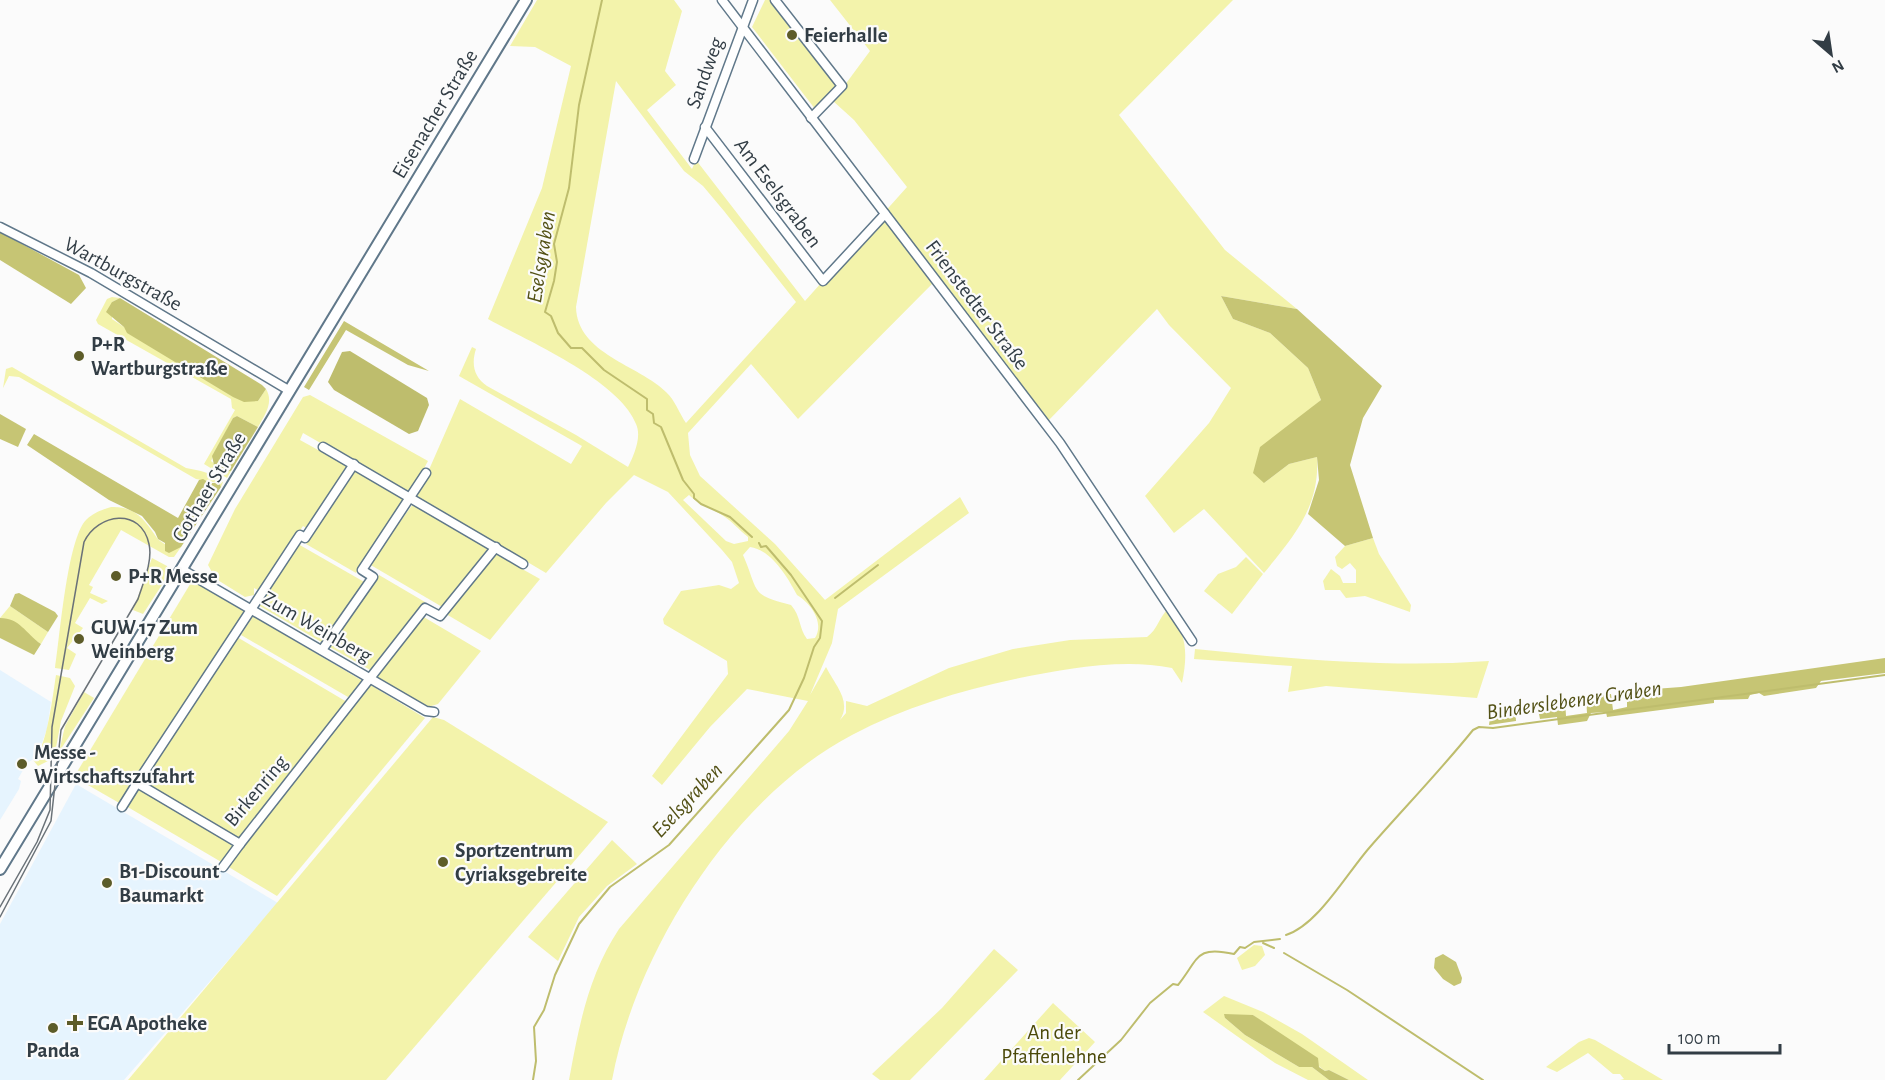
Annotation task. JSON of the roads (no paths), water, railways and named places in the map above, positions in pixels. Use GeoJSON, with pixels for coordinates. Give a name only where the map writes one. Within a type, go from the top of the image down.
{"type":"FeatureCollection","features":[{"type":"Feature","properties":{"kind":"main road","name":"Eisenacher Straße"},"geometry":{"type":"LineString","coordinates":[[377,248],[526,0]]}},
{"type":"Feature","properties":{"kind":"main road","name":"Gothaer Straße"},"geometry":{"type":"LineString","coordinates":[[0,869],[377,248]]}},
{"type":"Feature","properties":{"kind":"street","name":"Frienstedter Straße"},"geometry":{"type":"LineString","coordinates":[[722,0],[1060,443],[1192,640]]}},
{"type":"Feature","properties":{"kind":"street","name":"Sandweg"},"geometry":{"type":"LineString","coordinates":[[694,159],[753,0]]}},
{"type":"Feature","properties":{"kind":"street"},"geometry":{"type":"LineString","coordinates":[[775,0],[842,86],[812,118]]}},
{"type":"Feature","properties":{"kind":"street","name":"Am Eselsgraben"},"geometry":{"type":"LineString","coordinates":[[705,127],[823,281],[885,214]]}},
{"type":"Feature","properties":{"kind":"street","name":"Wartburgstraße"},"geometry":{"type":"LineString","coordinates":[[0,227],[91,273],[290,391]]}},
{"type":"Feature","properties":{"kind":"street"},"geometry":{"type":"LineString","coordinates":[[323,447],[523,564]]}},
{"type":"Feature","properties":{"kind":"street"},"geometry":{"type":"LineString","coordinates":[[122,807],[300,535],[305,538],[354,464]]}},
{"type":"Feature","properties":{"kind":"street"},"geometry":{"type":"LineString","coordinates":[[322,650],[373,577],[362,570],[412,498],[426,473]]}},
{"type":"Feature","properties":{"kind":"street","name":"Birkenring"},"geometry":{"type":"LineString","coordinates":[[137,783],[240,844],[425,608],[440,616],[496,548]]}},
{"type":"Feature","properties":{"kind":"street","name":"Zum Weinberg"},"geometry":{"type":"LineString","coordinates":[[183,570],[426,711],[434,712]]}},
{"type":"Feature","properties":{"kind":"street"},"geometry":{"type":"LineString","coordinates":[[223,867],[240,844]]}},
{"type":"Feature","properties":{"kind":"waterway","name":"Eselsgraben"},"geometry":{"type":"LineString","coordinates":[[602,0],[579,105],[569,188],[554,244],[557,262],[554,281],[545,312],[551,316],[558,333],[571,348],[582,348],[604,370],[647,399],[647,410],[653,414],[654,423],[661,427],[683,480],[694,494],[694,498],[701,504],[730,517],[752,537]]}},
{"type":"Feature","properties":{"kind":"waterway","name":"Eselsgraben"},"geometry":{"type":"LineString","coordinates":[[533,1080],[536,1061],[534,1027],[544,1010],[555,975],[579,924],[610,887],[669,845],[789,710],[804,678],[814,647],[820,638],[822,621],[791,575],[766,546],[761,547],[759,543]]}},
{"type":"Feature","properties":{"kind":"waterway"},"geometry":{"type":"LineString","coordinates":[[835,598],[878,565]]}},
{"type":"Feature","properties":{"kind":"waterway","name":"Binderslebener Graben"},"geometry":{"type":"LineString","coordinates":[[1286,935],[1298,929],[1321,910],[1370,847],[1473,730],[1479,727],[1493,728],[1885,675]]}},
{"type":"Feature","properties":{"kind":"waterway","name":"Binderslebener Graben"},"geometry":{"type":"LineString","coordinates":[[1078,1080],[1121,1040],[1150,1003],[1173,984],[1178,985],[1199,956],[1212,951],[1234,954],[1240,947],[1245,948],[1254,942],[1280,939]]}},
{"type":"Feature","properties":{"kind":"waterway"},"geometry":{"type":"LineString","coordinates":[[1263,943],[1274,948]]}},
{"type":"Feature","properties":{"kind":"waterway"},"geometry":{"type":"LineString","coordinates":[[1284,953],[1347,990],[1483,1080]]}},
{"type":"Feature","properties":{"kind":"tram line"},"geometry":{"type":"LineString","coordinates":[[0,907],[37,842],[50,810],[52,727],[84,542],[90,532],[99,525],[109,520],[129,519],[144,532],[149,544],[150,558],[145,579],[138,599],[61,730],[51,821],[0,917]]}},
{"type":"Feature","properties":{"kind":"place","name":"Feierhalle"},"geometry":{"type":"Point","coordinates":[792,35]}},
{"type":"Feature","properties":{"kind":"place","name":"P+R Wartburgstraße"},"geometry":{"type":"Point","coordinates":[79,356]}},
{"type":"Feature","properties":{"kind":"place","name":"P+R Messe"},"geometry":{"type":"Point","coordinates":[116,576]}},
{"type":"Feature","properties":{"kind":"place","name":"GUW 17 Zum Weinberg"},"geometry":{"type":"Point","coordinates":[79,639]}},
{"type":"Feature","properties":{"kind":"place","name":"Messe - Wirtschaftszufahrt"},"geometry":{"type":"Point","coordinates":[22,764]}},
{"type":"Feature","properties":{"kind":"place","name":"Sportzentrum Cyriaksgebreite"},"geometry":{"type":"Point","coordinates":[443,862]}},
{"type":"Feature","properties":{"kind":"place","name":"B1-Discount Baumarkt"},"geometry":{"type":"Point","coordinates":[107,883]}},
{"type":"Feature","properties":{"kind":"place","name":"EGA Apotheke"},"geometry":{"type":"Point","coordinates":[75,1023]}},
{"type":"Feature","properties":{"kind":"place","name":"Panda"},"geometry":{"type":"Point","coordinates":[53,1028]}},
{"type":"Feature","properties":{"kind":"park label","name":"An der Pfaffenlehne"},"geometry":{"type":"Point","coordinates":[1054,1044]}}]}
